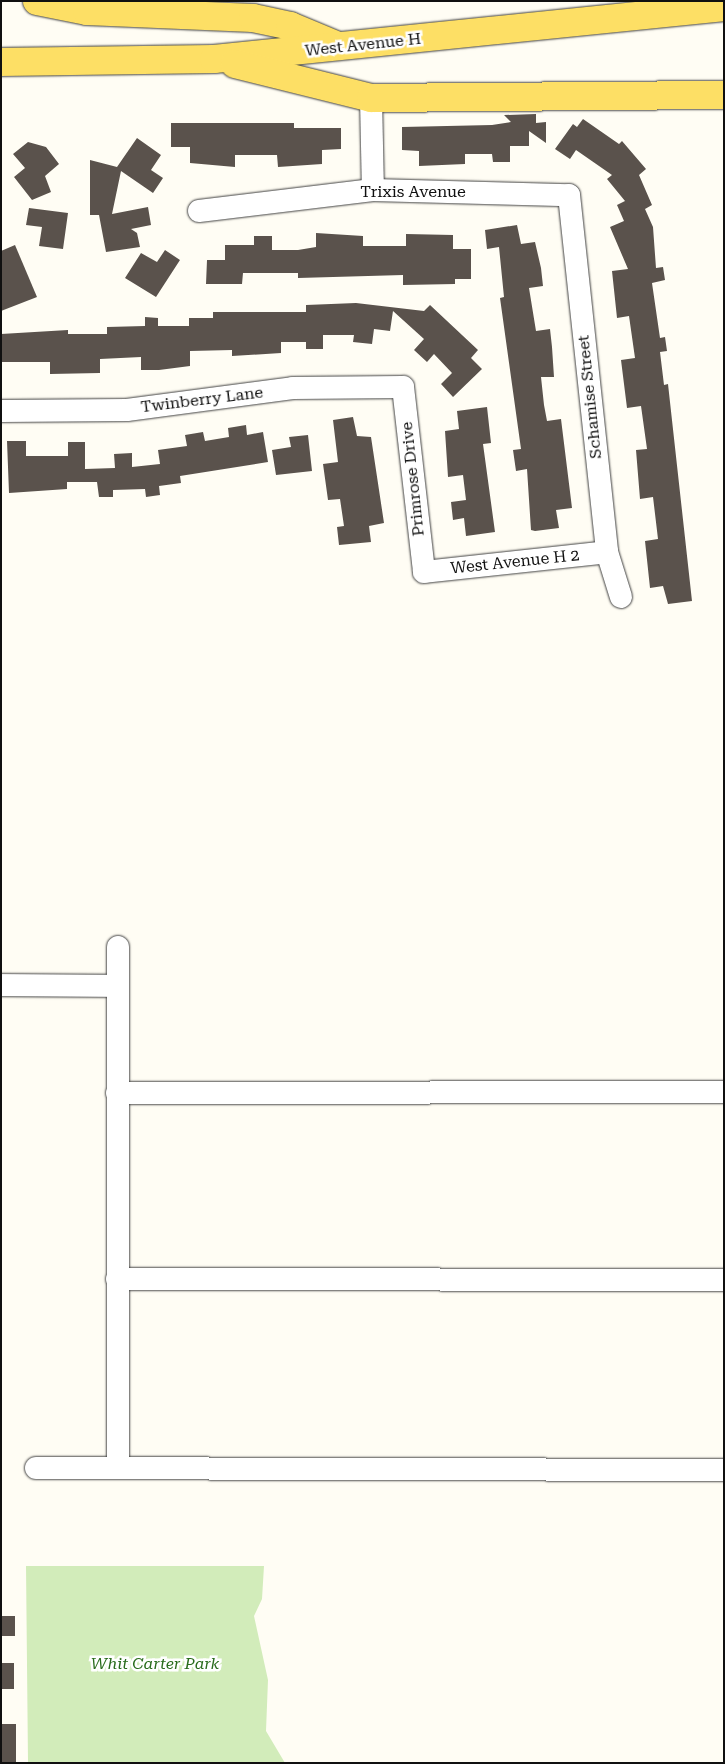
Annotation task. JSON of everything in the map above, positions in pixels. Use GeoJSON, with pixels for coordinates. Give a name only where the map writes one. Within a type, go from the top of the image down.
{"type":"FeatureCollection","features":[{"type":"Feature","properties":{"kind":"main road"},"geometry":{"type":"LineString","coordinates":[[37,1],[87,11],[253,18],[290,26],[341,48]]}},
{"type":"Feature","properties":{"kind":"main road","name":"West Avenue H"},"geometry":{"type":"LineString","coordinates":[[1,62],[214,59],[341,48],[724,7]]}},
{"type":"Feature","properties":{"kind":"main road"},"geometry":{"type":"LineString","coordinates":[[214,59],[371,98],[724,95]]}},
{"type":"Feature","properties":{"kind":"street"},"geometry":{"type":"LineString","coordinates":[[371,98],[373,190]]}},
{"type":"Feature","properties":{"kind":"street","name":"Trixis Avenue"},"geometry":{"type":"LineString","coordinates":[[199,211],[373,190],[568,195]]}},
{"type":"Feature","properties":{"kind":"street","name":"Schamise Street"},"geometry":{"type":"LineString","coordinates":[[568,195],[607,552],[621,597]]}},
{"type":"Feature","properties":{"kind":"street","name":"Twinberry Lane"},"geometry":{"type":"LineString","coordinates":[[1,411],[127,410],[294,388],[403,387]]}},
{"type":"Feature","properties":{"kind":"street","name":"Primrose Drive"},"geometry":{"type":"LineString","coordinates":[[403,387],[424,572]]}},
{"type":"Feature","properties":{"kind":"street","name":"West Avenue H 2"},"geometry":{"type":"LineString","coordinates":[[424,572],[607,552]]}},
{"type":"Feature","properties":{"kind":"street"},"geometry":{"type":"LineString","coordinates":[[118,947],[118,1468]]}},
{"type":"Feature","properties":{"kind":"street"},"geometry":{"type":"LineString","coordinates":[[1,985],[118,986]]}},
{"type":"Feature","properties":{"kind":"street"},"geometry":{"type":"LineString","coordinates":[[117,1093],[724,1092]]}},
{"type":"Feature","properties":{"kind":"street"},"geometry":{"type":"LineString","coordinates":[[117,1279],[724,1280]]}},
{"type":"Feature","properties":{"kind":"street"},"geometry":{"type":"LineString","coordinates":[[36,1468],[724,1470]]}},
{"type":"Feature","properties":{"kind":"green space","name":"Whit Carter Park"},"geometry":{"type":"Polygon","coordinates":[[[26,1566],[264,1566],[262,1599],[254,1616],[268,1680],[266,1731],[285,1763],[28,1763],[26,1566]]]}},
{"type":"Feature","properties":{"kind":"building"},"geometry":{"type":"Polygon","coordinates":[[[536,114],[536,123],[546,122],[546,143],[529,131],[529,146],[510,146],[510,162],[493,162],[492,154],[465,154],[465,164],[419,166],[419,151],[402,150],[402,127],[492,125],[511,122],[504,115],[536,114]]]}},
{"type":"Feature","properties":{"kind":"building"},"geometry":{"type":"Polygon","coordinates":[[[583,119],[619,144],[622,141],[646,169],[639,175],[652,205],[645,209],[653,227],[656,268],[663,267],[665,280],[652,283],[660,338],[665,337],[667,351],[660,352],[664,385],[668,384],[692,601],[668,604],[663,586],[650,588],[645,541],[658,539],[653,497],[640,499],[636,450],[647,449],[641,406],[627,408],[621,360],[635,358],[629,316],[617,318],[612,271],[628,269],[610,227],[624,221],[617,205],[625,201],[607,179],[612,175],[576,150],[570,159],[555,149],[573,124],[577,127],[583,119]]]}},
{"type":"Feature","properties":{"kind":"building"},"geometry":{"type":"Polygon","coordinates":[[[171,123],[294,123],[294,128],[341,128],[341,149],[322,150],[322,164],[278,167],[277,155],[235,155],[235,167],[190,163],[190,147],[171,147],[171,123]]]}},
{"type":"Feature","properties":{"kind":"building"},"geometry":{"type":"Polygon","coordinates":[[[137,138],[161,155],[151,170],[163,178],[153,193],[121,171],[112,214],[148,207],[151,225],[131,229],[137,233],[140,247],[106,252],[99,215],[90,215],[90,160],[117,167],[137,138]]]}},
{"type":"Feature","properties":{"kind":"building"},"geometry":{"type":"Polygon","coordinates":[[[28,142],[46,147],[59,164],[45,176],[51,192],[32,200],[14,177],[25,168],[13,154],[28,142]]]}},
{"type":"Feature","properties":{"kind":"building"},"geometry":{"type":"Polygon","coordinates":[[[29,208],[68,213],[63,249],[39,246],[42,227],[26,225],[29,208]]]}},
{"type":"Feature","properties":{"kind":"building"},"geometry":{"type":"Polygon","coordinates":[[[517,225],[521,244],[535,242],[541,268],[543,286],[529,288],[536,331],[550,329],[554,377],[541,377],[544,405],[547,421],[561,419],[572,508],[556,510],[559,528],[535,531],[531,530],[527,469],[516,471],[513,450],[521,449],[500,298],[504,297],[499,247],[487,249],[485,230],[517,225]]]}},
{"type":"Feature","properties":{"kind":"building"},"geometry":{"type":"Polygon","coordinates":[[[316,233],[363,236],[363,246],[406,246],[406,234],[453,235],[453,249],[471,249],[471,279],[455,279],[455,284],[403,285],[403,275],[298,278],[298,273],[243,273],[242,284],[206,284],[207,260],[225,260],[225,245],[254,245],[254,236],[272,236],[272,250],[298,250],[316,247],[316,233]]]}},
{"type":"Feature","properties":{"kind":"building"},"geometry":{"type":"Polygon","coordinates":[[[15,245],[37,297],[1,311],[1,251],[15,245]]]}},
{"type":"Feature","properties":{"kind":"building"},"geometry":{"type":"Polygon","coordinates":[[[165,250],[180,260],[156,297],[125,278],[141,253],[157,262],[165,250]]]}},
{"type":"Feature","properties":{"kind":"building"},"geometry":{"type":"Polygon","coordinates":[[[356,303],[424,311],[430,305],[478,350],[471,358],[482,369],[453,397],[441,384],[452,373],[434,354],[427,362],[414,350],[424,339],[393,311],[390,331],[374,329],[372,344],[353,342],[354,335],[323,335],[323,349],[306,349],[306,342],[281,342],[281,353],[232,356],[232,350],[190,351],[190,366],[159,370],[141,370],[141,357],[100,359],[100,373],[50,374],[50,362],[1,362],[1,334],[68,330],[68,334],[107,334],[107,327],[145,326],[145,317],[158,318],[158,326],[189,326],[189,318],[213,318],[213,312],[306,312],[306,305],[356,303]]]}},
{"type":"Feature","properties":{"kind":"building"},"geometry":{"type":"Polygon","coordinates":[[[487,407],[491,443],[483,444],[495,532],[466,536],[464,518],[453,520],[451,502],[466,500],[463,475],[448,477],[445,431],[459,429],[457,411],[487,407]]]}},
{"type":"Feature","properties":{"kind":"building"},"geometry":{"type":"Polygon","coordinates":[[[353,417],[357,436],[371,437],[384,523],[369,526],[371,542],[339,545],[337,527],[344,526],[340,499],[328,500],[323,464],[338,462],[333,420],[353,417]]]}},
{"type":"Feature","properties":{"kind":"building"},"geometry":{"type":"Polygon","coordinates":[[[246,425],[247,435],[263,432],[268,462],[180,476],[181,483],[159,486],[160,495],[146,497],[145,489],[113,490],[113,497],[99,497],[97,482],[67,482],[67,489],[9,493],[7,441],[26,441],[26,456],[68,456],[68,442],[85,442],[85,469],[115,468],[114,454],[132,453],[132,467],[160,464],[158,450],[187,446],[185,435],[203,432],[205,441],[229,437],[228,428],[246,425]]]}},
{"type":"Feature","properties":{"kind":"building"},"geometry":{"type":"Polygon","coordinates":[[[308,435],[312,471],[276,475],[272,450],[291,447],[289,437],[308,435]]]}},
{"type":"Feature","properties":{"kind":"building"},"geometry":{"type":"Polygon","coordinates":[[[1,1616],[15,1616],[15,1636],[1,1636],[1,1616]]]}},
{"type":"Feature","properties":{"kind":"building"},"geometry":{"type":"Polygon","coordinates":[[[1,1663],[14,1663],[14,1689],[1,1689],[1,1663]]]}},
{"type":"Feature","properties":{"kind":"building"},"geometry":{"type":"Polygon","coordinates":[[[1,1724],[16,1724],[16,1763],[1,1763],[1,1724]]]}}]}
